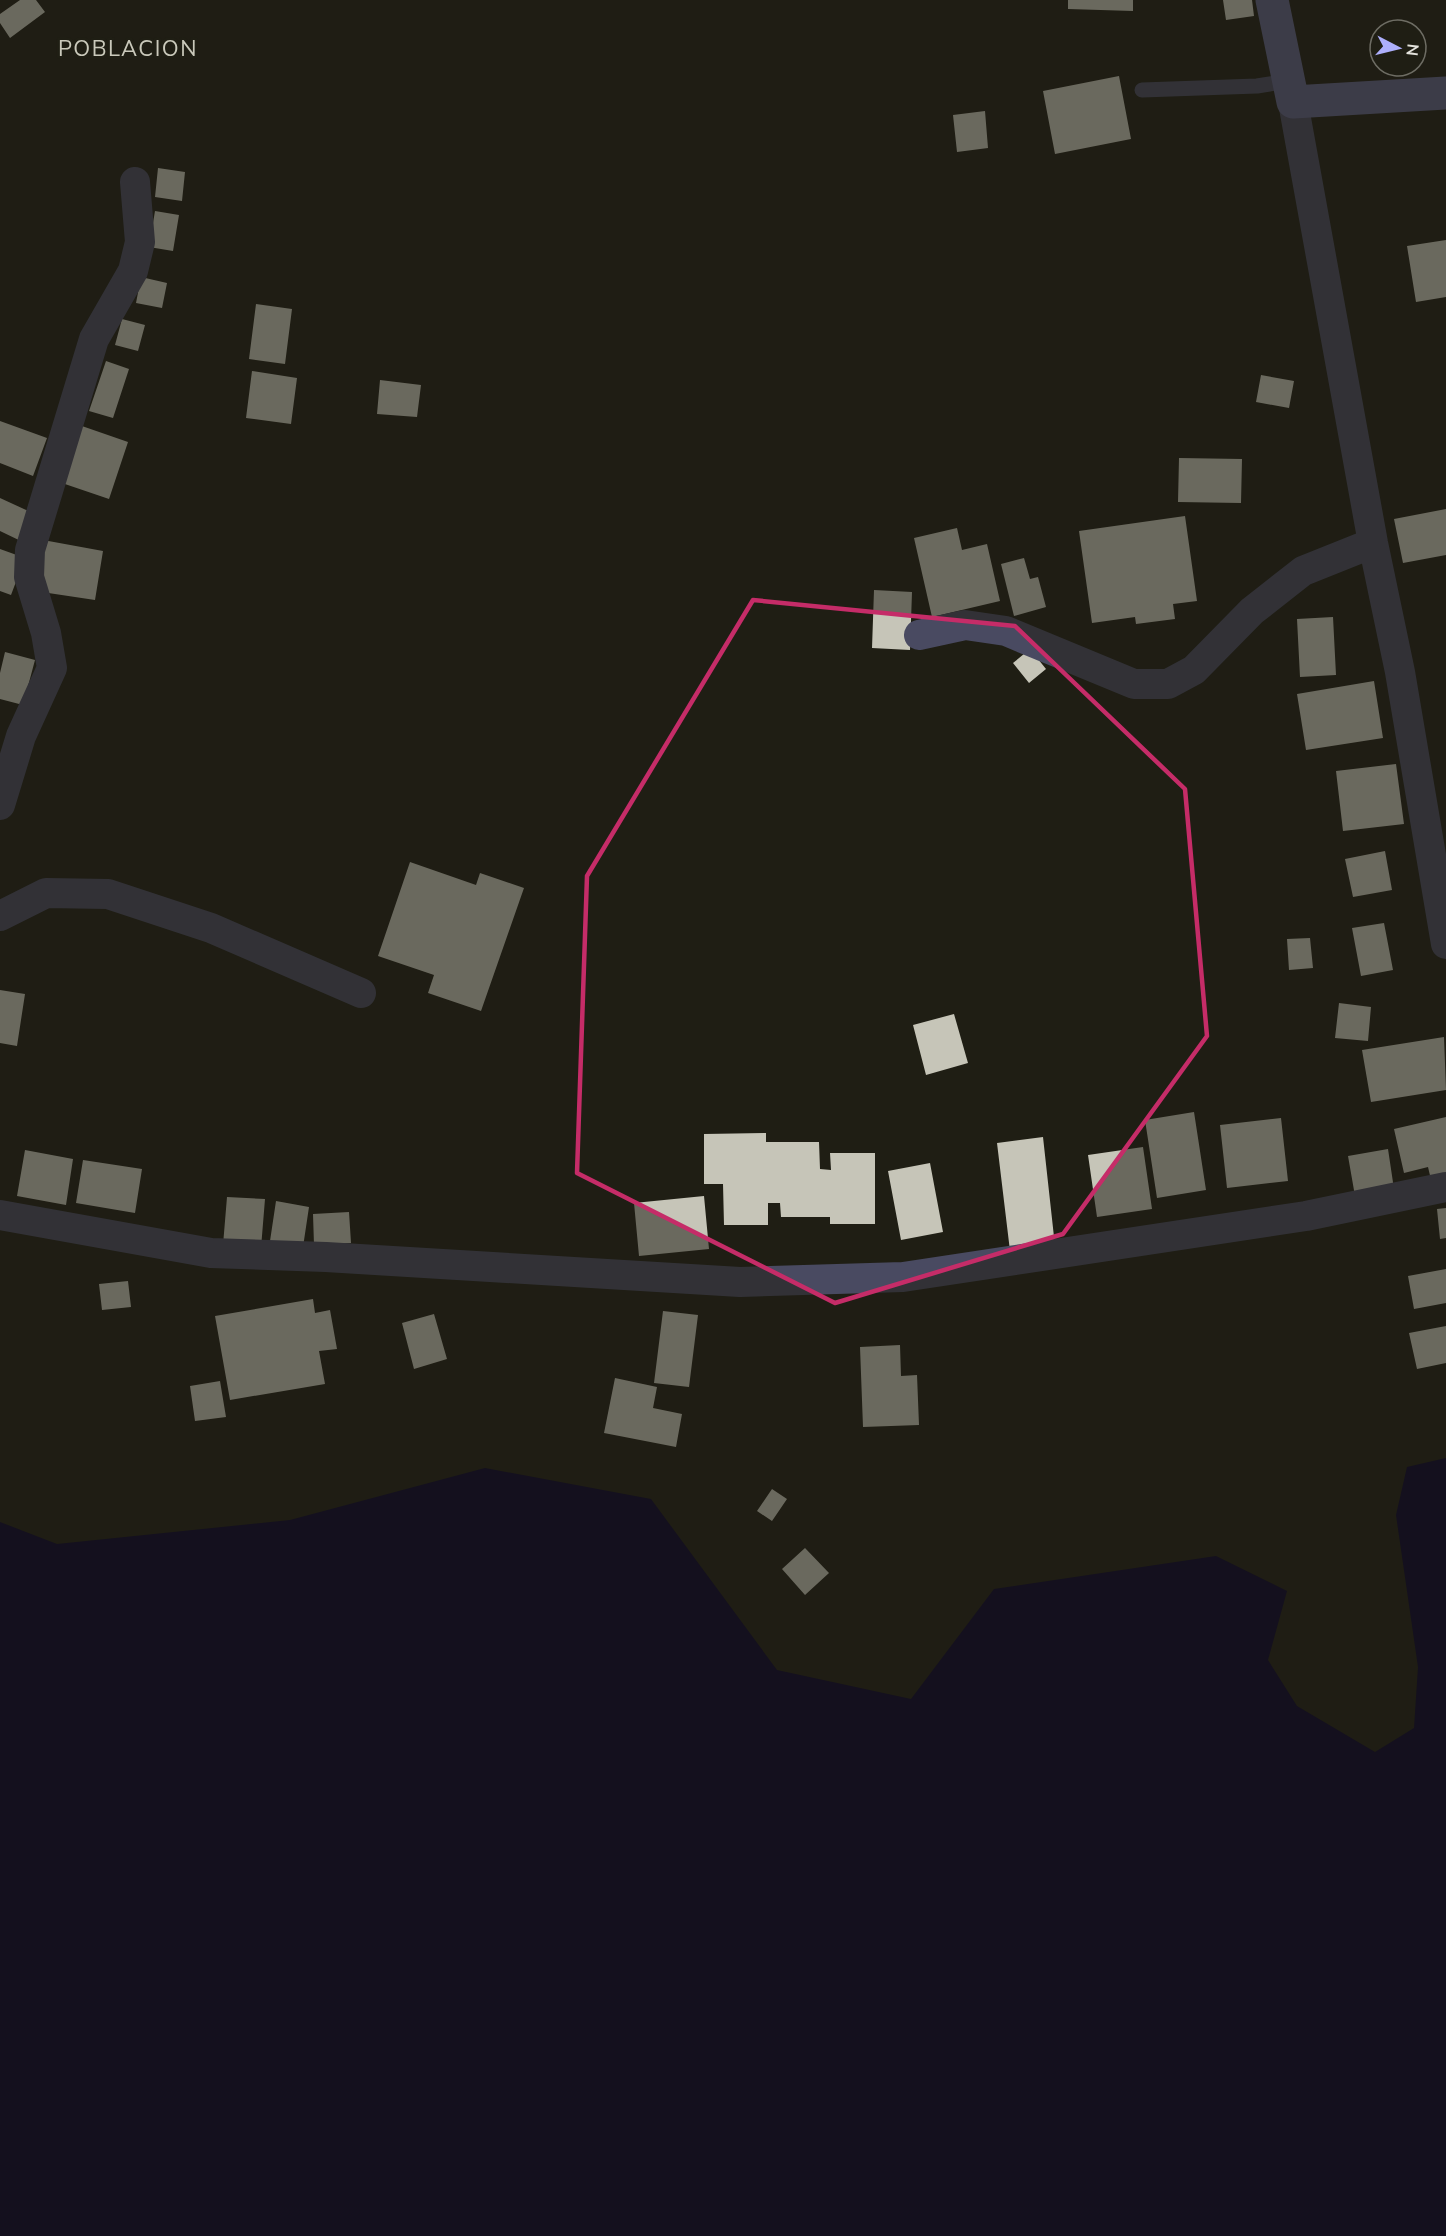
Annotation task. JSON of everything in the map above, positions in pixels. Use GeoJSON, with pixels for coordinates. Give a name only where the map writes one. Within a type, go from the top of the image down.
{"type":"FeatureCollection","features":[{"type":"Feature","properties":{"kind":"street"},"geometry":{"type":"LineString","coordinates":[[1272,0],[1373,543],[1400,672],[1446,944]]}},
{"type":"Feature","properties":{"kind":"street"},"geometry":{"type":"LineString","coordinates":[[1290,92],[1446,93]]}},
{"type":"Feature","properties":{"kind":"street"},"geometry":{"type":"LineString","coordinates":[[0,805],[21,736],[52,668],[46,633],[29,577],[30,550],[94,339],[133,271],[140,242],[135,182]]}},
{"type":"Feature","properties":{"kind":"street"},"geometry":{"type":"LineString","coordinates":[[919,635],[965,625],[1006,631],[1134,684],[1168,684],[1194,670],[1252,611],[1303,571],[1373,543]]}},
{"type":"Feature","properties":{"kind":"street"},"geometry":{"type":"LineString","coordinates":[[0,916],[46,893],[108,894],[211,928],[361,993]]}},
{"type":"Feature","properties":{"kind":"street"},"geometry":{"type":"LineString","coordinates":[[0,1215],[211,1253],[326,1257],[740,1282],[903,1277],[1306,1216],[1446,1188]]}},
{"type":"Feature","properties":{"kind":"lane"},"geometry":{"type":"LineString","coordinates":[[1142,90],[1257,86],[1290,92]]}},
{"type":"Feature","properties":{"kind":"highlighted area"},"geometry":{"type":"Polygon","coordinates":[[[753,600],[1015,626],[1185,789],[1207,1036],[1063,1234],[835,1303],[577,1173],[587,876],[753,600]]]}},
{"type":"Feature","properties":{"kind":"shaded area"},"geometry":{"type":"Polygon","coordinates":[[[1446,1458],[1446,2236],[0,2236],[0,1522],[57,1544],[290,1520],[485,1468],[651,1499],[777,1670],[911,1699],[994,1589],[1216,1556],[1287,1591],[1268,1660],[1297,1706],[1375,1752],[1414,1728],[1418,1667],[1396,1515],[1407,1467],[1446,1458]]]}},
{"type":"Feature","properties":{"kind":"building"},"geometry":{"type":"Polygon","coordinates":[[[20,0],[36,0],[45,12],[10,38],[0,23],[0,14],[20,0]]]}},
{"type":"Feature","properties":{"kind":"building"},"geometry":{"type":"Polygon","coordinates":[[[1068,0],[1133,0],[1133,11],[1068,9],[1068,0]]]}},
{"type":"Feature","properties":{"kind":"building"},"geometry":{"type":"Polygon","coordinates":[[[1223,0],[1252,0],[1254,16],[1226,20],[1223,0]]]}},
{"type":"Feature","properties":{"kind":"building"},"geometry":{"type":"Polygon","coordinates":[[[1119,76],[1131,139],[1055,154],[1043,91],[1119,76]]]}},
{"type":"Feature","properties":{"kind":"building"},"geometry":{"type":"Polygon","coordinates":[[[985,111],[988,148],[957,152],[953,115],[985,111]]]}},
{"type":"Feature","properties":{"kind":"building"},"geometry":{"type":"Polygon","coordinates":[[[158,168],[185,172],[182,201],[155,197],[158,168]]]}},
{"type":"Feature","properties":{"kind":"building"},"geometry":{"type":"Polygon","coordinates":[[[155,211],[179,215],[173,251],[149,247],[155,211]]]}},
{"type":"Feature","properties":{"kind":"building"},"geometry":{"type":"Polygon","coordinates":[[[1446,240],[1446,297],[1416,302],[1407,246],[1446,240]]]}},
{"type":"Feature","properties":{"kind":"building"},"geometry":{"type":"Polygon","coordinates":[[[141,277],[167,283],[162,308],[136,303],[141,277]]]}},
{"type":"Feature","properties":{"kind":"building"},"geometry":{"type":"Polygon","coordinates":[[[256,304],[292,309],[285,364],[249,359],[256,304]]]}},
{"type":"Feature","properties":{"kind":"building"},"geometry":{"type":"Polygon","coordinates":[[[122,319],[145,325],[138,351],[115,345],[122,319]]]}},
{"type":"Feature","properties":{"kind":"building"},"geometry":{"type":"Polygon","coordinates":[[[106,361],[129,369],[113,418],[89,411],[106,361]]]}},
{"type":"Feature","properties":{"kind":"building"},"geometry":{"type":"Polygon","coordinates":[[[252,371],[297,378],[291,424],[246,418],[252,371]]]}},
{"type":"Feature","properties":{"kind":"building"},"geometry":{"type":"Polygon","coordinates":[[[1261,375],[1294,381],[1289,408],[1256,402],[1261,375]]]}},
{"type":"Feature","properties":{"kind":"building"},"geometry":{"type":"Polygon","coordinates":[[[380,380],[421,385],[417,417],[377,414],[380,380]]]}},
{"type":"Feature","properties":{"kind":"building"},"geometry":{"type":"Polygon","coordinates":[[[0,421],[47,438],[33,476],[0,463],[0,421]]]}},
{"type":"Feature","properties":{"kind":"building"},"geometry":{"type":"Polygon","coordinates":[[[79,425],[128,442],[109,499],[59,482],[79,425]]]}},
{"type":"Feature","properties":{"kind":"building"},"geometry":{"type":"Polygon","coordinates":[[[1179,458],[1242,459],[1241,503],[1178,502],[1179,458]]]}},
{"type":"Feature","properties":{"kind":"building"},"geometry":{"type":"Polygon","coordinates":[[[0,498],[37,515],[25,543],[0,531],[0,498]]]}},
{"type":"Feature","properties":{"kind":"building"},"geometry":{"type":"Polygon","coordinates":[[[1446,509],[1446,555],[1403,563],[1394,519],[1446,509]]]}},
{"type":"Feature","properties":{"kind":"building"},"geometry":{"type":"Polygon","coordinates":[[[1185,516],[1197,601],[1173,604],[1175,619],[1136,624],[1135,617],[1092,623],[1079,531],[1185,516]]]}},
{"type":"Feature","properties":{"kind":"building"},"geometry":{"type":"Polygon","coordinates":[[[957,528],[962,550],[987,544],[1000,601],[932,617],[914,538],[957,528]]]}},
{"type":"Feature","properties":{"kind":"building"},"geometry":{"type":"Polygon","coordinates":[[[43,540],[103,551],[95,600],[35,591],[43,540]]]}},
{"type":"Feature","properties":{"kind":"building"},"geometry":{"type":"Polygon","coordinates":[[[0,549],[25,558],[11,595],[0,591],[0,549]]]}},
{"type":"Feature","properties":{"kind":"building"},"geometry":{"type":"Polygon","coordinates":[[[1024,558],[1030,579],[1038,577],[1046,607],[1014,616],[1001,564],[1024,558]]]}},
{"type":"Feature","properties":{"kind":"building"},"geometry":{"type":"Polygon","coordinates":[[[874,590],[912,592],[910,650],[872,648],[874,590]]]}},
{"type":"Feature","properties":{"kind":"building"},"geometry":{"type":"Polygon","coordinates":[[[1333,617],[1336,675],[1300,677],[1297,619],[1333,617]]]}},
{"type":"Feature","properties":{"kind":"building"},"geometry":{"type":"Polygon","coordinates":[[[1030,649],[1046,669],[1029,683],[1013,663],[1030,649]]]}},
{"type":"Feature","properties":{"kind":"building"},"geometry":{"type":"Polygon","coordinates":[[[5,652],[35,660],[23,705],[0,699],[0,673],[5,652]]]}},
{"type":"Feature","properties":{"kind":"building"},"geometry":{"type":"Polygon","coordinates":[[[1374,681],[1383,738],[1306,750],[1297,694],[1374,681]]]}},
{"type":"Feature","properties":{"kind":"building"},"geometry":{"type":"Polygon","coordinates":[[[1396,764],[1404,824],[1343,831],[1336,771],[1396,764]]]}},
{"type":"Feature","properties":{"kind":"building"},"geometry":{"type":"Polygon","coordinates":[[[1385,851],[1392,890],[1353,897],[1345,859],[1385,851]]]}},
{"type":"Feature","properties":{"kind":"building"},"geometry":{"type":"Polygon","coordinates":[[[410,862],[476,885],[480,873],[524,888],[481,1011],[428,993],[434,975],[378,956],[410,862]]]}},
{"type":"Feature","properties":{"kind":"building"},"geometry":{"type":"Polygon","coordinates":[[[1384,923],[1393,970],[1361,976],[1352,928],[1384,923]]]}},
{"type":"Feature","properties":{"kind":"building"},"geometry":{"type":"Polygon","coordinates":[[[1310,938],[1313,968],[1289,970],[1287,939],[1310,938]]]}},
{"type":"Feature","properties":{"kind":"building"},"geometry":{"type":"Polygon","coordinates":[[[0,990],[25,994],[17,1046],[0,1043],[0,990]]]}},
{"type":"Feature","properties":{"kind":"building"},"geometry":{"type":"Polygon","coordinates":[[[1339,1003],[1371,1007],[1368,1041],[1335,1038],[1339,1003]]]}},
{"type":"Feature","properties":{"kind":"building"},"geometry":{"type":"Polygon","coordinates":[[[954,1014],[968,1063],[926,1075],[913,1025],[954,1014]]]}},
{"type":"Feature","properties":{"kind":"building"},"geometry":{"type":"Polygon","coordinates":[[[1444,1037],[1446,1090],[1371,1102],[1362,1050],[1444,1037]]]}},
{"type":"Feature","properties":{"kind":"building"},"geometry":{"type":"Polygon","coordinates":[[[1194,1112],[1206,1190],[1157,1198],[1145,1120],[1194,1112]]]}},
{"type":"Feature","properties":{"kind":"building"},"geometry":{"type":"Polygon","coordinates":[[[1446,1117],[1446,1181],[1432,1184],[1428,1167],[1404,1173],[1394,1129],[1446,1117]]]}},
{"type":"Feature","properties":{"kind":"building"},"geometry":{"type":"Polygon","coordinates":[[[1281,1118],[1288,1181],[1227,1188],[1220,1125],[1281,1118]]]}},
{"type":"Feature","properties":{"kind":"building"},"geometry":{"type":"Polygon","coordinates":[[[766,1133],[766,1142],[819,1142],[820,1169],[831,1170],[830,1153],[875,1153],[875,1224],[830,1224],[830,1217],[781,1217],[780,1203],[768,1203],[768,1225],[724,1225],[723,1184],[704,1184],[704,1134],[766,1133]]]}},
{"type":"Feature","properties":{"kind":"building"},"geometry":{"type":"Polygon","coordinates":[[[1043,1137],[1055,1246],[1010,1251],[997,1143],[1043,1137]]]}},
{"type":"Feature","properties":{"kind":"building"},"geometry":{"type":"Polygon","coordinates":[[[1143,1147],[1152,1209],[1097,1217],[1088,1155],[1143,1147]]]}},
{"type":"Feature","properties":{"kind":"building"},"geometry":{"type":"Polygon","coordinates":[[[1388,1149],[1394,1189],[1355,1196],[1348,1156],[1388,1149]]]}},
{"type":"Feature","properties":{"kind":"building"},"geometry":{"type":"Polygon","coordinates":[[[25,1150],[73,1159],[66,1205],[17,1196],[25,1150]]]}},
{"type":"Feature","properties":{"kind":"building"},"geometry":{"type":"Polygon","coordinates":[[[83,1160],[142,1169],[135,1213],[76,1203],[83,1160]]]}},
{"type":"Feature","properties":{"kind":"building"},"geometry":{"type":"Polygon","coordinates":[[[930,1163],[943,1232],[901,1240],[888,1171],[930,1163]]]}},
{"type":"Feature","properties":{"kind":"building"},"geometry":{"type":"Polygon","coordinates":[[[704,1196],[709,1249],[639,1256],[634,1203],[704,1196]]]}},
{"type":"Feature","properties":{"kind":"building"},"geometry":{"type":"Polygon","coordinates":[[[227,1197],[265,1199],[261,1248],[223,1245],[227,1197]]]}},
{"type":"Feature","properties":{"kind":"building"},"geometry":{"type":"Polygon","coordinates":[[[276,1201],[309,1207],[303,1247],[270,1241],[276,1201]]]}},
{"type":"Feature","properties":{"kind":"building"},"geometry":{"type":"Polygon","coordinates":[[[1446,1208],[1446,1238],[1440,1239],[1437,1209],[1446,1208]]]}},
{"type":"Feature","properties":{"kind":"building"},"geometry":{"type":"Polygon","coordinates":[[[349,1212],[351,1243],[314,1245],[313,1214],[349,1212]]]}},
{"type":"Feature","properties":{"kind":"building"},"geometry":{"type":"Polygon","coordinates":[[[1446,1269],[1446,1303],[1414,1309],[1408,1276],[1446,1269]]]}},
{"type":"Feature","properties":{"kind":"building"},"geometry":{"type":"Polygon","coordinates":[[[128,1281],[131,1307],[102,1310],[99,1284],[128,1281]]]}},
{"type":"Feature","properties":{"kind":"building"},"geometry":{"type":"Polygon","coordinates":[[[313,1299],[315,1313],[330,1310],[337,1349],[319,1351],[325,1384],[230,1400],[215,1316],[313,1299]]]}},
{"type":"Feature","properties":{"kind":"building"},"geometry":{"type":"Polygon","coordinates":[[[663,1311],[698,1315],[689,1387],[654,1383],[663,1311]]]}},
{"type":"Feature","properties":{"kind":"building"},"geometry":{"type":"Polygon","coordinates":[[[434,1314],[447,1359],[414,1369],[402,1323],[434,1314]]]}},
{"type":"Feature","properties":{"kind":"building"},"geometry":{"type":"Polygon","coordinates":[[[1446,1326],[1446,1363],[1417,1369],[1409,1333],[1446,1326]]]}},
{"type":"Feature","properties":{"kind":"building"},"geometry":{"type":"Polygon","coordinates":[[[900,1345],[901,1376],[917,1375],[919,1425],[863,1427],[860,1347],[900,1345]]]}},
{"type":"Feature","properties":{"kind":"building"},"geometry":{"type":"Polygon","coordinates":[[[615,1378],[657,1387],[653,1408],[682,1414],[676,1447],[604,1433],[615,1378]]]}},
{"type":"Feature","properties":{"kind":"building"},"geometry":{"type":"Polygon","coordinates":[[[220,1381],[226,1417],[195,1421],[190,1386],[220,1381]]]}},
{"type":"Feature","properties":{"kind":"building"},"geometry":{"type":"Polygon","coordinates":[[[772,1489],[787,1499],[772,1521],[757,1511],[772,1489]]]}},
{"type":"Feature","properties":{"kind":"building"},"geometry":{"type":"Polygon","coordinates":[[[805,1548],[829,1573],[805,1595],[782,1569],[805,1548]]]}},
{"type":"Feature","properties":{"kind":"district","name":"POBLACION"},"geometry":{"type":"Point","coordinates":[128,49]}}]}
